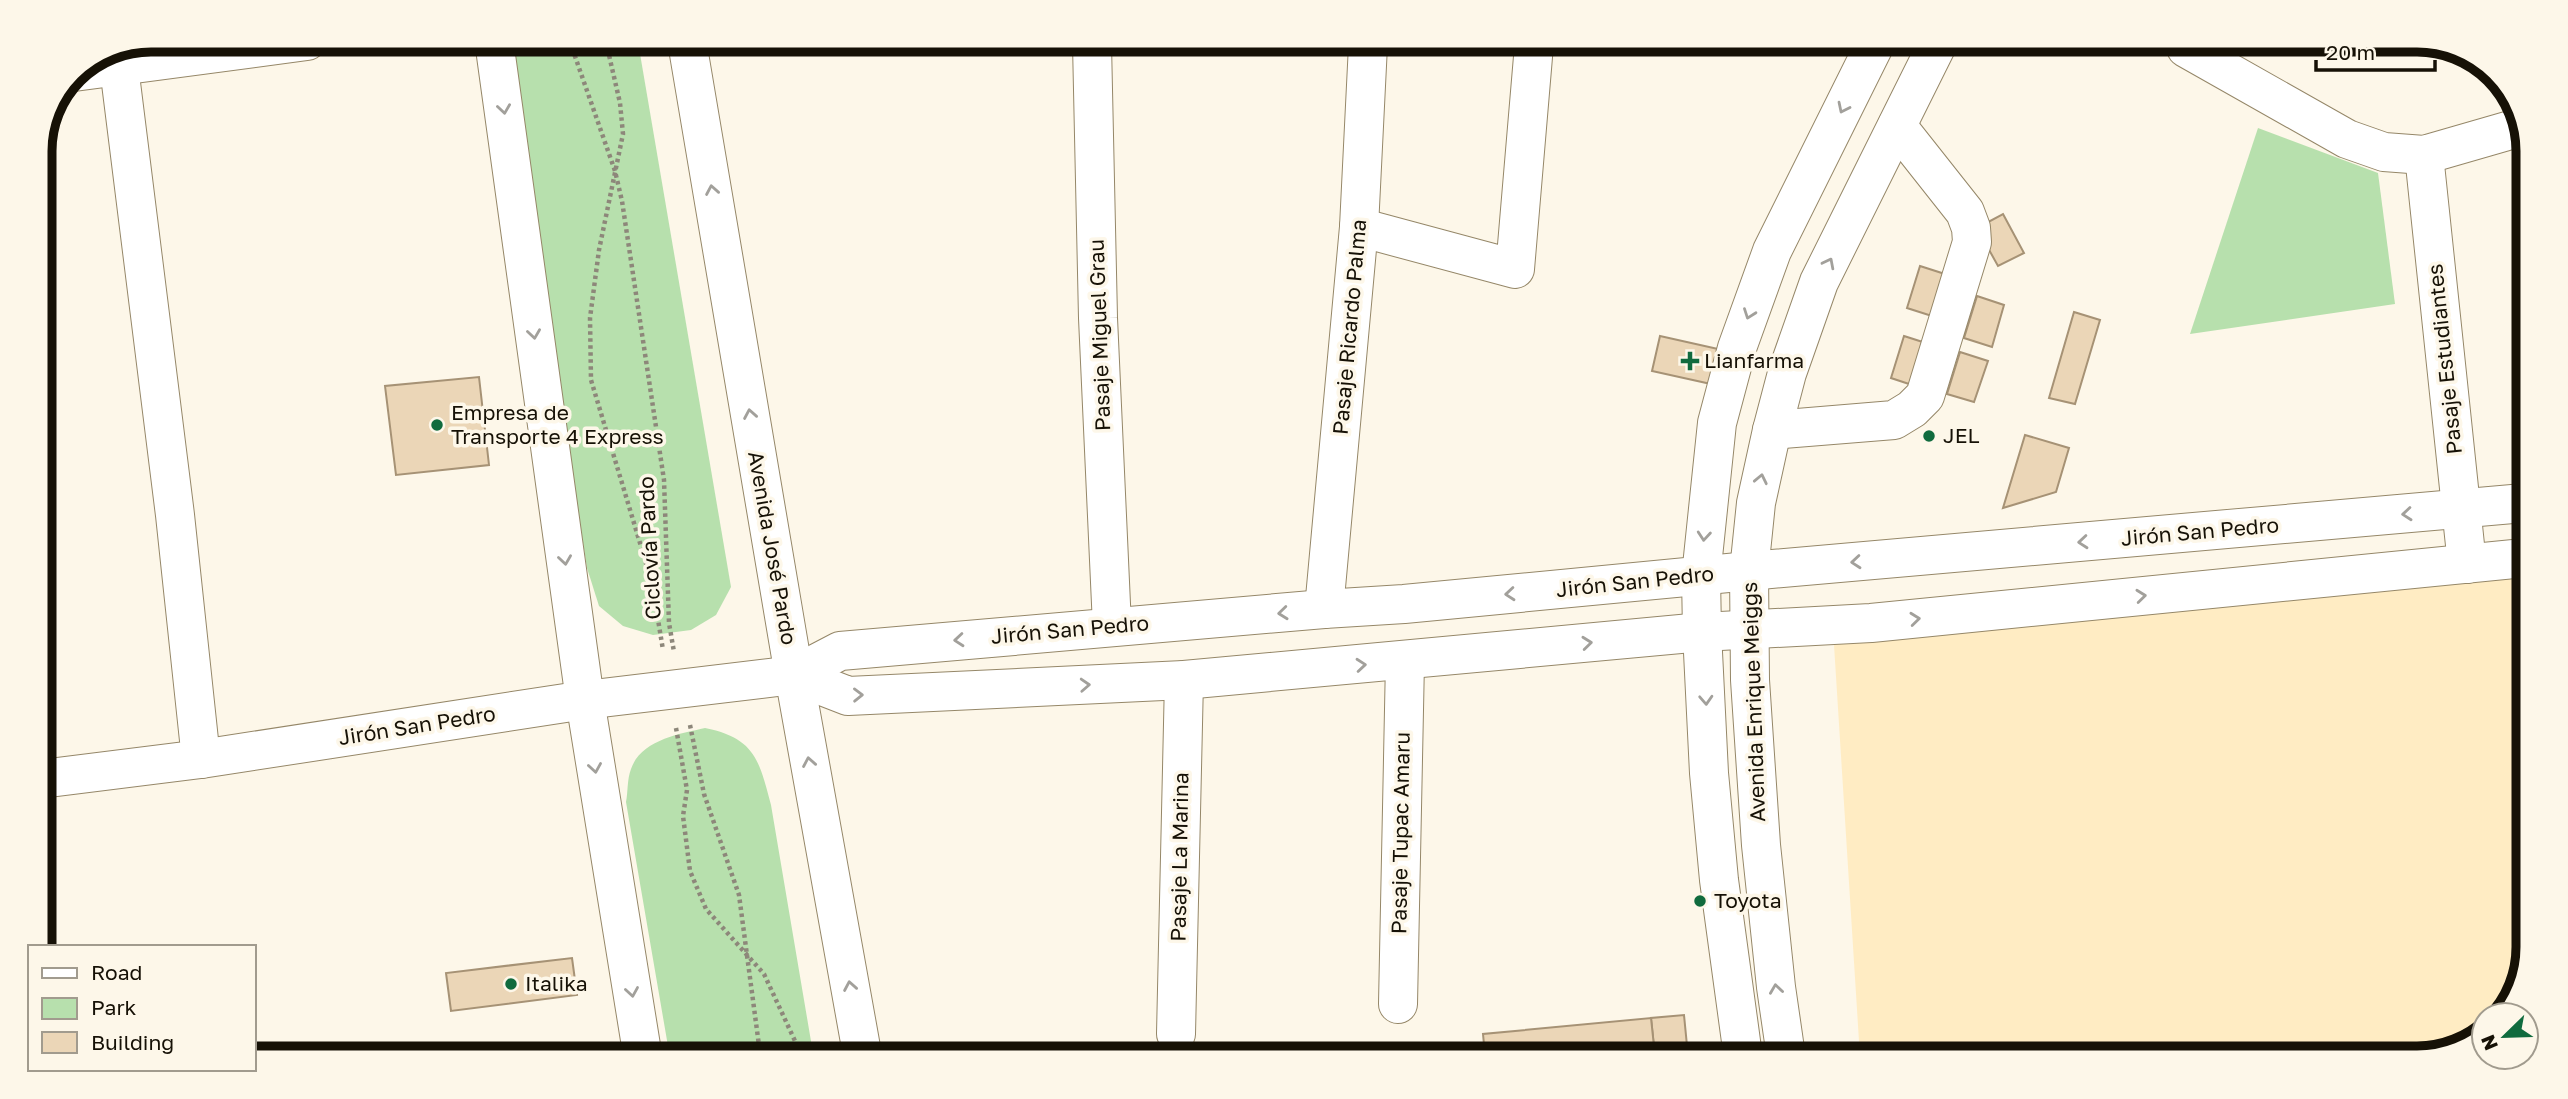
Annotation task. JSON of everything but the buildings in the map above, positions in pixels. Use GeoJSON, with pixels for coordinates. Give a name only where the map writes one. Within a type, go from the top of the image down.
{"type":"FeatureCollection","features":[{"type":"Feature","properties":{"kind":"main road"},"geometry":{"type":"LineString","coordinates":[[96,70],[220,53]]}},
{"type":"Feature","properties":{"kind":"main road"},"geometry":{"type":"LineString","coordinates":[[496,53],[584,700],[641,1046]]}},
{"type":"Feature","properties":{"kind":"main road","name":"Avenida José Pardo"},"geometry":{"type":"LineString","coordinates":[[689,53],[794,675],[861,1046]]}},
{"type":"Feature","properties":{"kind":"main road","name":"Pasaje Miguel Grau"},"geometry":{"type":"LineString","coordinates":[[1092,53],[1098,318],[1112,626]]}},
{"type":"Feature","properties":{"kind":"main road","name":"Pasaje Ricardo Palma"},"geometry":{"type":"LineString","coordinates":[[1324,608],[1359,227],[1368,53]]}},
{"type":"Feature","properties":{"kind":"main road"},"geometry":{"type":"LineString","coordinates":[[1359,227],[1515,269],[1533,53]]}},
{"type":"Feature","properties":{"kind":"main road"},"geometry":{"type":"LineString","coordinates":[[1742,1046],[1717,867],[1702,632],[1700,576],[1717,423],[1737,348],[1772,251],[1871,53]]}},
{"type":"Feature","properties":{"kind":"main road","name":"Avenida Enrique Meiggs"},"geometry":{"type":"LineString","coordinates":[[1785,1046],[1761,845],[1750,680],[1749,571],[1756,503],[1787,373],[1819,282],[1933,53]]}},
{"type":"Feature","properties":{"kind":"main road"},"geometry":{"type":"LineString","coordinates":[[2195,53],[2347,139],[2384,152],[2424,155],[2513,129]]}},
{"type":"Feature","properties":{"kind":"main road"},"geometry":{"type":"LineString","coordinates":[[119,67],[175,515],[201,759]]}},
{"type":"Feature","properties":{"kind":"main road"},"geometry":{"type":"LineString","coordinates":[[1772,430],[1894,420],[1912,410],[1925,396],[1972,242],[1971,228],[1965,212],[1897,126]]}},
{"type":"Feature","properties":{"kind":"main road","name":"Pasaje Estudiantes"},"geometry":{"type":"LineString","coordinates":[[2424,155],[2467,564]]}},
{"type":"Feature","properties":{"kind":"main road","name":"Jirón San Pedro"},"geometry":{"type":"LineString","coordinates":[[53,777],[201,759],[584,700],[794,675],[840,651],[1324,608],[1404,604],[2515,504]]}},
{"type":"Feature","properties":{"kind":"main road","name":"Jirón San Pedro"},"geometry":{"type":"LineString","coordinates":[[794,675],[848,696],[1184,680],[1702,632],[1871,623],[2516,559]]}},
{"type":"Feature","properties":{"kind":"main road","name":"Pasaje Tupac Amaru"},"geometry":{"type":"LineString","coordinates":[[1398,1004],[1405,661]]}},
{"type":"Feature","properties":{"kind":"main road","name":"Pasaje La Marina"},"geometry":{"type":"LineString","coordinates":[[1176,1034],[1184,680]]}},
{"type":"Feature","properties":{"kind":"path","name":"Ciclovía Pardo"},"geometry":{"type":"LineString","coordinates":[[574,53],[615,171],[622,201],[664,480],[669,623],[676,689],[704,794],[739,895],[759,1046]]}},
{"type":"Feature","properties":{"kind":"path"},"geometry":{"type":"LineString","coordinates":[[609,53],[620,103],[623,134],[599,250],[590,318],[591,380],[652,583],[676,689],[687,790],[683,816],[690,871],[706,909],[764,974],[796,1046]]}},
{"type":"Feature","properties":{"kind":"shaded area"},"geometry":{"type":"Polygon","coordinates":[[[2516,569],[2516,947],[2514,966],[2499,1001],[2470,1001],[2470,1031],[2429,1046],[1859,1046],[1833,629],[2516,569]]]}},
{"type":"Feature","properties":{"kind":"green space"},"geometry":{"type":"Polygon","coordinates":[[[510,53],[640,53],[731,587],[716,615],[691,630],[653,635],[623,626],[599,606],[587,568],[530,206],[510,53]]]}},
{"type":"Feature","properties":{"kind":"green space"},"geometry":{"type":"Polygon","coordinates":[[[2258,128],[2378,173],[2395,304],[2190,334],[2258,128]]]}},
{"type":"Feature","properties":{"kind":"green space"},"geometry":{"type":"Polygon","coordinates":[[[705,728],[722,732],[745,745],[758,763],[771,805],[812,1046],[668,1046],[626,802],[628,781],[636,759],[652,745],[673,736],[705,728]]]}},
{"type":"Feature","properties":{"kind":"place","name":"Lianfarma"},"geometry":{"type":"Point","coordinates":[1690,361]}},
{"type":"Feature","properties":{"kind":"place","name":"Empresa de Transporte 4 Express"},"geometry":{"type":"Point","coordinates":[437,425]}},
{"type":"Feature","properties":{"kind":"place","name":"JEL"},"geometry":{"type":"Point","coordinates":[1929,436]}},
{"type":"Feature","properties":{"kind":"place","name":"Toyota"},"geometry":{"type":"Point","coordinates":[1700,901]}},
{"type":"Feature","properties":{"kind":"place","name":"Italika"},"geometry":{"type":"Point","coordinates":[511,984]}}]}
